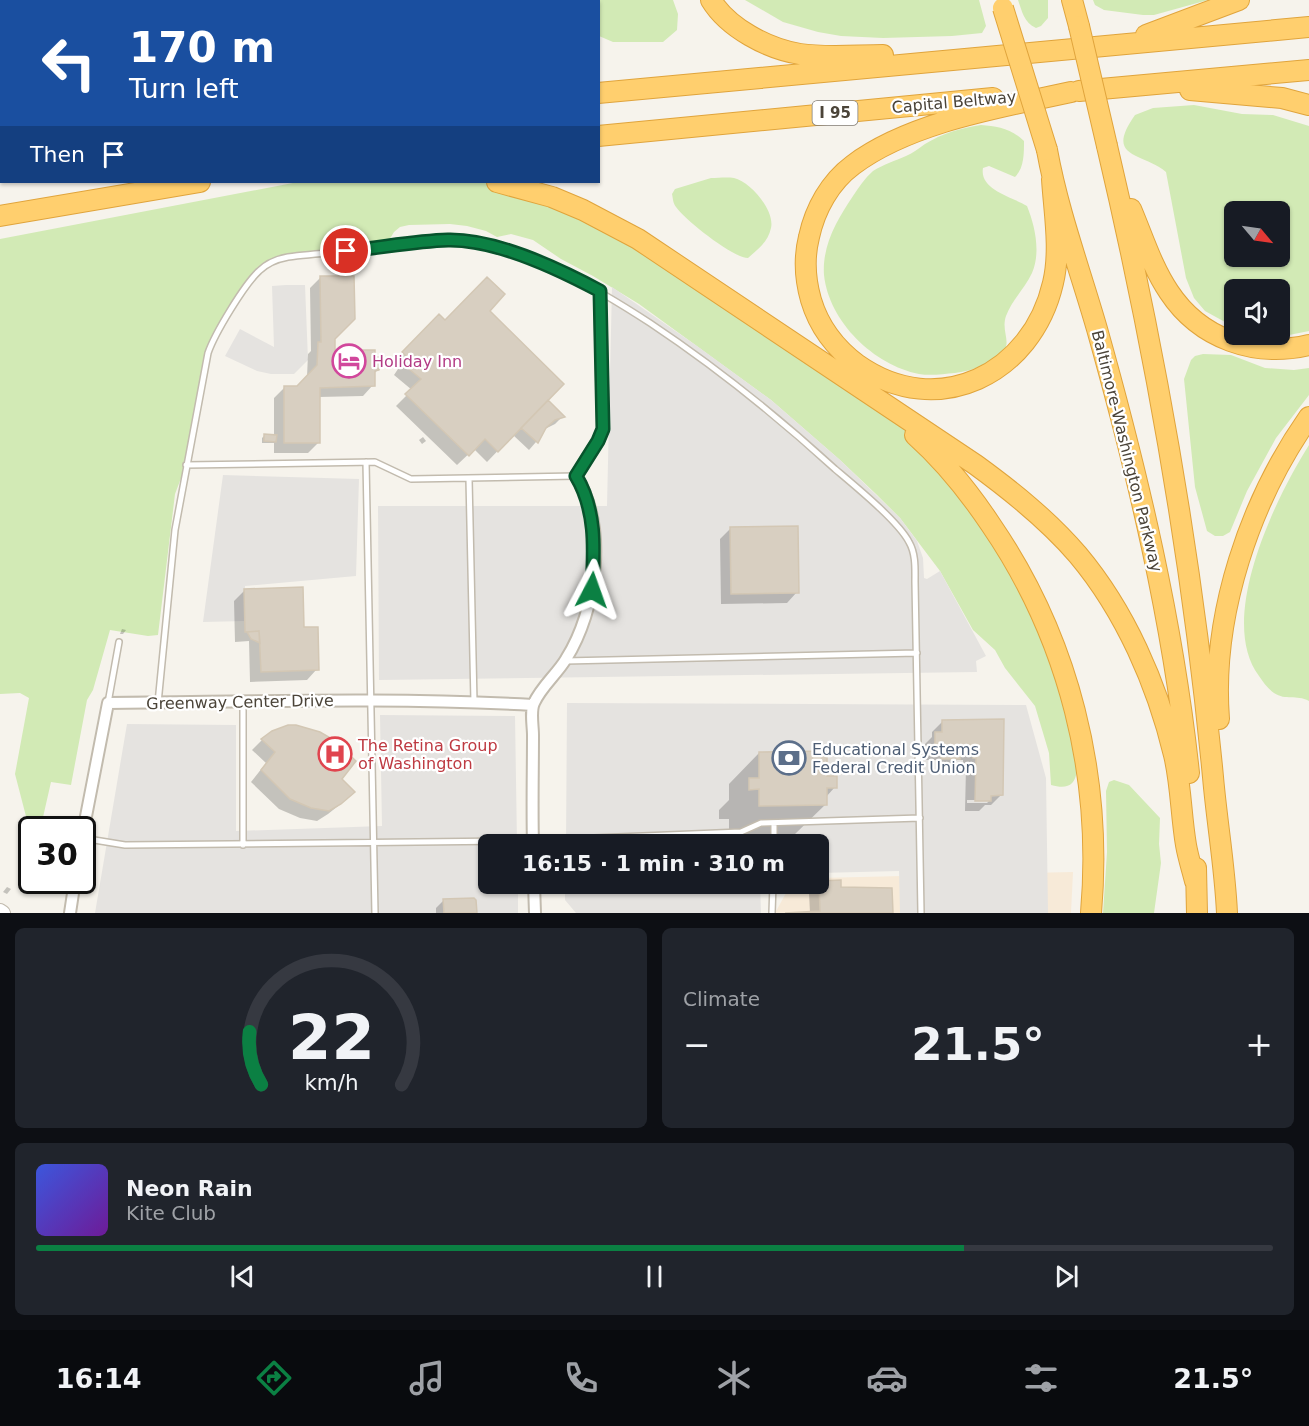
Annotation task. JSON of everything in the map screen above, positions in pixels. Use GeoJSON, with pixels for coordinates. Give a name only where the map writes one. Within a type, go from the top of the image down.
{"type":"FeatureCollection","features":[{"type":"Feature","properties":{"kind":"highway"},"geometry":{"type":"LineString","coordinates":[[711,0],[726,17],[751,36],[800,54],[982,57]]}},
{"type":"Feature","properties":{"kind":"highway","name":"Baltimore-Washington Parkway"},"geometry":{"type":"LineString","coordinates":[[1072,0],[1145,316],[1181,518],[1205,692],[1227,906]]}},
{"type":"Feature","properties":{"kind":"highway"},"geometry":{"type":"LineString","coordinates":[[1079,26],[1083,8],[1081,0]]}},
{"type":"Feature","properties":{"kind":"highway"},"geometry":{"type":"LineString","coordinates":[[1124,44],[1239,0]]}},
{"type":"Feature","properties":{"kind":"highway","name":"Baltimore-Washington Parkway"},"geometry":{"type":"LineString","coordinates":[[1001,4],[1047,150],[1052,179],[1097,329],[1147,525],[1165,607],[1197,845],[1195,881],[1197,913]]}},
{"type":"Feature","properties":{"kind":"highway"},"geometry":{"type":"LineString","coordinates":[[600,93],[1309,27]]}},
{"type":"Feature","properties":{"kind":"highway","name":"Capital Beltway"},"geometry":{"type":"LineString","coordinates":[[600,136],[1309,70]]}},
{"type":"Feature","properties":{"kind":"highway"},"geometry":{"type":"LineString","coordinates":[[1143,86],[1282,98],[1309,105]]}},
{"type":"Feature","properties":{"kind":"highway"},"geometry":{"type":"LineString","coordinates":[[1052,179],[1056,252],[1054,280],[1039,324],[1024,345],[1004,364],[981,378],[956,386],[936,388],[902,386],[864,369],[839,350],[826,334],[813,308],[809,292],[806,278],[806,247],[816,212],[831,186],[842,174],[883,147],[971,113],[1071,92]]}},
{"type":"Feature","properties":{"kind":"highway"},"geometry":{"type":"LineString","coordinates":[[1109,154],[1156,269],[1169,292],[1197,323],[1212,333],[1245,346],[1279,350],[1309,345]]}},
{"type":"Feature","properties":{"kind":"highway"},"geometry":{"type":"LineString","coordinates":[[0,216],[194,183]]}},
{"type":"Feature","properties":{"kind":"highway"},"geometry":{"type":"LineString","coordinates":[[501,183],[552,197],[583,210],[638,239],[958,452],[1017,495],[1079,556],[1122,620],[1144,667],[1162,714],[1175,757],[1187,847],[1195,881]]}},
{"type":"Feature","properties":{"kind":"highway"},"geometry":{"type":"LineString","coordinates":[[868,394],[930,448],[958,480],[1004,543],[1043,617],[1060,658],[1084,750],[1091,798],[1094,844],[1091,913]]}},
{"type":"Feature","properties":{"kind":"highway"},"geometry":{"type":"LineString","coordinates":[[1227,906],[1226,810],[1218,708],[1220,663],[1226,615],[1238,566],[1259,505],[1291,443],[1309,417]]}},
{"type":"Feature","properties":{"kind":"street"},"geometry":{"type":"LineString","coordinates":[[533,834],[532,705],[565,661],[587,613],[592,590],[594,539],[592,523],[587,499],[576,476],[603,429],[600,291]]}},
{"type":"Feature","properties":{"kind":"street","name":"Greenway Center Drive"},"geometry":{"type":"LineString","coordinates":[[108,703],[371,700],[532,705]]}},
{"type":"Feature","properties":{"kind":"street"},"geometry":{"type":"LineString","coordinates":[[86,816],[108,703]]}},
{"type":"Feature","properties":{"kind":"street"},"geometry":{"type":"LineString","coordinates":[[70,913],[73,894]]}},
{"type":"Feature","properties":{"kind":"street"},"geometry":{"type":"LineString","coordinates":[[534,894],[535,913]]}},
{"type":"Feature","properties":{"kind":"lane"},"geometry":{"type":"LineString","coordinates":[[158,703],[175,530],[211,345],[251,279],[265,266],[279,259],[449,240],[472,243],[526,257],[553,267],[600,291],[675,340],[742,388],[818,453],[902,532],[911,547],[915,564],[921,913]]}},
{"type":"Feature","properties":{"kind":"lane"},"geometry":{"type":"LineString","coordinates":[[366,462],[375,913]]}},
{"type":"Feature","properties":{"kind":"lane"},"geometry":{"type":"LineString","coordinates":[[186,465],[375,462],[411,479],[576,476]]}},
{"type":"Feature","properties":{"kind":"lane"},"geometry":{"type":"LineString","coordinates":[[469,479],[474,702]]}},
{"type":"Feature","properties":{"kind":"lane"},"geometry":{"type":"LineString","coordinates":[[108,703],[119,642]]}},
{"type":"Feature","properties":{"kind":"lane"},"geometry":{"type":"LineString","coordinates":[[565,661],[917,653]]}},
{"type":"Feature","properties":{"kind":"lane"},"geometry":{"type":"LineString","coordinates":[[243,702],[243,845]]}},
{"type":"Feature","properties":{"kind":"lane"},"geometry":{"type":"LineString","coordinates":[[703,834],[741,832],[761,823],[920,818]]}},
{"type":"Feature","properties":{"kind":"lane"},"geometry":{"type":"LineString","coordinates":[[774,823],[774,834]]}},
{"type":"Feature","properties":{"kind":"lane"},"geometry":{"type":"LineString","coordinates":[[96,840],[125,845],[478,843]]}},
{"type":"Feature","properties":{"kind":"lane"},"geometry":{"type":"LineString","coordinates":[[772,913],[773,894]]}},
{"type":"Feature","properties":{"kind":"shaded area"},"geometry":{"type":"Polygon","coordinates":[[[305,285],[308,360],[294,374],[271,374],[257,371],[225,356],[240,329],[274,347],[272,286],[305,285]]]}},
{"type":"Feature","properties":{"kind":"shaded area"},"geometry":{"type":"Polygon","coordinates":[[[612,287],[771,400],[840,460],[900,518],[917,541],[923,558],[924,578],[927,579],[940,571],[986,656],[976,661],[977,672],[379,680],[378,506],[607,506],[612,287]]]}},
{"type":"Feature","properties":{"kind":"shaded area"},"geometry":{"type":"Polygon","coordinates":[[[223,475],[359,479],[356,576],[245,586],[245,621],[203,622],[223,475]]]}},
{"type":"Feature","properties":{"kind":"shaded area"},"geometry":{"type":"Polygon","coordinates":[[[567,703],[1026,705],[1046,778],[1048,913],[900,913],[899,871],[829,873],[829,834],[566,834],[567,703]]]}},
{"type":"Feature","properties":{"kind":"shaded area"},"geometry":{"type":"Polygon","coordinates":[[[380,715],[515,716],[517,834],[478,834],[478,894],[518,894],[518,913],[95,913],[127,724],[236,725],[236,831],[382,826],[380,715]]]}},
{"type":"Feature","properties":{"kind":"shaded area"},"geometry":{"type":"Polygon","coordinates":[[[1073,872],[1071,913],[775,913],[785,894],[829,894],[829,878],[1073,872]]]}},
{"type":"Feature","properties":{"kind":"shaded area"},"geometry":{"type":"Polygon","coordinates":[[[565,894],[760,894],[761,913],[576,913],[565,900],[565,894]]]}},
{"type":"Feature","properties":{"kind":"green space"},"geometry":{"type":"Polygon","coordinates":[[[600,0],[673,0],[678,14],[677,30],[663,42],[613,42],[600,36],[600,0]]]}},
{"type":"Feature","properties":{"kind":"green space"},"geometry":{"type":"Polygon","coordinates":[[[745,0],[979,0],[986,26],[982,33],[952,36],[883,38],[841,36],[783,22],[745,0]]]}},
{"type":"Feature","properties":{"kind":"green space"},"geometry":{"type":"Polygon","coordinates":[[[1018,0],[1048,0],[1048,18],[1041,26],[1036,28],[1032,26],[1024,16],[1018,0]]]}},
{"type":"Feature","properties":{"kind":"green space"},"geometry":{"type":"Polygon","coordinates":[[[1093,0],[1208,0],[1154,15],[1143,15],[1104,10],[1095,5],[1093,0]]]}},
{"type":"Feature","properties":{"kind":"green space"},"geometry":{"type":"Polygon","coordinates":[[[1194,105],[1242,114],[1273,115],[1309,126],[1309,331],[1290,335],[1290,279],[1224,279],[1224,321],[1205,311],[1194,298],[1186,278],[1166,172],[1137,157],[1125,147],[1123,140],[1126,129],[1135,115],[1153,108],[1194,105]]]}},
{"type":"Feature","properties":{"kind":"green space"},"geometry":{"type":"Polygon","coordinates":[[[981,125],[1004,129],[1024,141],[1022,165],[1015,177],[989,166],[983,168],[983,176],[986,182],[998,192],[1027,206],[1036,239],[1035,265],[1006,316],[1007,343],[1000,355],[982,366],[968,370],[937,375],[919,374],[902,369],[870,351],[844,325],[828,292],[824,275],[825,253],[841,214],[873,171],[909,155],[939,137],[959,129],[981,125]]]}},
{"type":"Feature","properties":{"kind":"green space"},"geometry":{"type":"Polygon","coordinates":[[[711,178],[734,178],[741,181],[754,191],[766,206],[771,221],[768,237],[748,258],[732,252],[710,237],[681,213],[674,204],[672,194],[675,189],[711,178]]]}},
{"type":"Feature","properties":{"kind":"green space"},"geometry":{"type":"Polygon","coordinates":[[[293,183],[500,183],[583,210],[868,394],[930,448],[958,480],[1060,659],[1077,770],[1074,780],[1069,785],[1061,787],[1051,785],[1049,753],[1035,706],[1005,668],[995,650],[973,630],[940,571],[900,518],[840,460],[771,400],[639,304],[593,276],[561,259],[533,240],[511,234],[497,237],[486,231],[450,224],[400,227],[385,247],[289,257],[258,272],[211,345],[186,465],[175,494],[158,635],[148,636],[110,630],[93,690],[87,700],[71,785],[51,782],[43,816],[26,816],[15,774],[29,698],[20,693],[0,694],[0,239],[293,183]]]}},
{"type":"Feature","properties":{"kind":"green space"},"geometry":{"type":"Polygon","coordinates":[[[1203,354],[1231,355],[1265,368],[1294,370],[1309,368],[1309,395],[1276,438],[1247,491],[1230,532],[1223,536],[1215,536],[1207,531],[1195,487],[1184,379],[1191,360],[1203,354]]]}},
{"type":"Feature","properties":{"kind":"green space"},"geometry":{"type":"Polygon","coordinates":[[[1309,445],[1309,701],[1278,695],[1266,685],[1247,652],[1244,623],[1247,592],[1267,526],[1281,495],[1309,445]]]}},
{"type":"Feature","properties":{"kind":"green space"},"geometry":{"type":"Polygon","coordinates":[[[1114,780],[1129,785],[1160,818],[1161,863],[1154,913],[1103,913],[1107,852],[1106,791],[1109,782],[1114,780]]]}},
{"type":"Feature","properties":{"kind":"building","name":"Holiday Inn"},"geometry":{"type":"Polygon","coordinates":[[[320,276],[354,276],[355,319],[335,339],[335,350],[375,350],[375,357],[380,357],[379,370],[375,371],[375,386],[320,388],[320,443],[284,443],[284,386],[297,386],[317,365],[318,342],[321,342],[320,276]]]}},
{"type":"Feature","properties":{"kind":"building"},"geometry":{"type":"Polygon","coordinates":[[[487,277],[505,294],[490,311],[564,384],[498,452],[485,439],[469,456],[405,394],[421,379],[403,364],[408,358],[402,352],[439,314],[445,320],[487,277]]]}},
{"type":"Feature","properties":{"kind":"building"},"geometry":{"type":"Polygon","coordinates":[[[548,400],[565,417],[555,420],[546,428],[538,443],[521,428],[548,400]]]}},
{"type":"Feature","properties":{"kind":"building"},"geometry":{"type":"Polygon","coordinates":[[[264,434],[277,435],[276,442],[264,441],[264,434]]]}},
{"type":"Feature","properties":{"kind":"building"},"geometry":{"type":"Polygon","coordinates":[[[798,526],[799,593],[731,594],[730,527],[798,526]]]}},
{"type":"Feature","properties":{"kind":"building"},"geometry":{"type":"Polygon","coordinates":[[[303,587],[304,627],[318,627],[319,670],[261,672],[259,631],[245,632],[244,589],[303,587]]]}},
{"type":"Feature","properties":{"kind":"building"},"geometry":{"type":"Polygon","coordinates":[[[259,631],[260,643],[251,639],[247,632],[259,631]]]}},
{"type":"Feature","properties":{"kind":"building"},"geometry":{"type":"Polygon","coordinates":[[[1004,719],[1003,795],[991,796],[991,801],[975,801],[976,758],[973,758],[973,750],[935,750],[935,732],[942,732],[942,720],[1004,719]]]}},
{"type":"Feature","properties":{"kind":"building"},"geometry":{"type":"Polygon","coordinates":[[[288,725],[320,732],[334,740],[356,761],[342,779],[355,792],[329,811],[311,808],[290,799],[261,770],[275,752],[261,739],[272,731],[288,725]]]}},
{"type":"Feature","properties":{"kind":"building"},"geometry":{"type":"Polygon","coordinates":[[[941,750],[960,750],[960,759],[941,759],[941,750]]]}},
{"type":"Feature","properties":{"kind":"building"},"geometry":{"type":"Polygon","coordinates":[[[827,751],[827,776],[837,776],[837,788],[827,788],[827,805],[759,806],[759,789],[749,790],[749,778],[759,778],[759,752],[827,751]]]}},
{"type":"Feature","properties":{"kind":"building"},"geometry":{"type":"Polygon","coordinates":[[[841,880],[841,887],[892,888],[893,913],[785,913],[820,911],[819,894],[829,894],[829,881],[841,880]]]}},
{"type":"Feature","properties":{"kind":"building"},"geometry":{"type":"Polygon","coordinates":[[[474,898],[477,913],[444,913],[443,899],[474,898]]]}},
{"type":"Feature","properties":{"kind":"place","name":"Holiday Inn"},"geometry":{"type":"Point","coordinates":[349,361]}},
{"type":"Feature","properties":{"kind":"place","name":"The Retina Group of Washington"},"geometry":{"type":"Point","coordinates":[335,754]}},
{"type":"Feature","properties":{"kind":"place","name":"Educational Systems Federal Credit Union"},"geometry":{"type":"Point","coordinates":[789,758]}},
{"type":"Feature","properties":{"kind":"route"},"geometry":{"type":"LineString","coordinates":[[346,251],[449,240],[472,243],[526,257],[553,267],[600,291],[603,429],[602,435],[576,476],[584,488],[592,523],[594,556],[592,590]]}}]}
